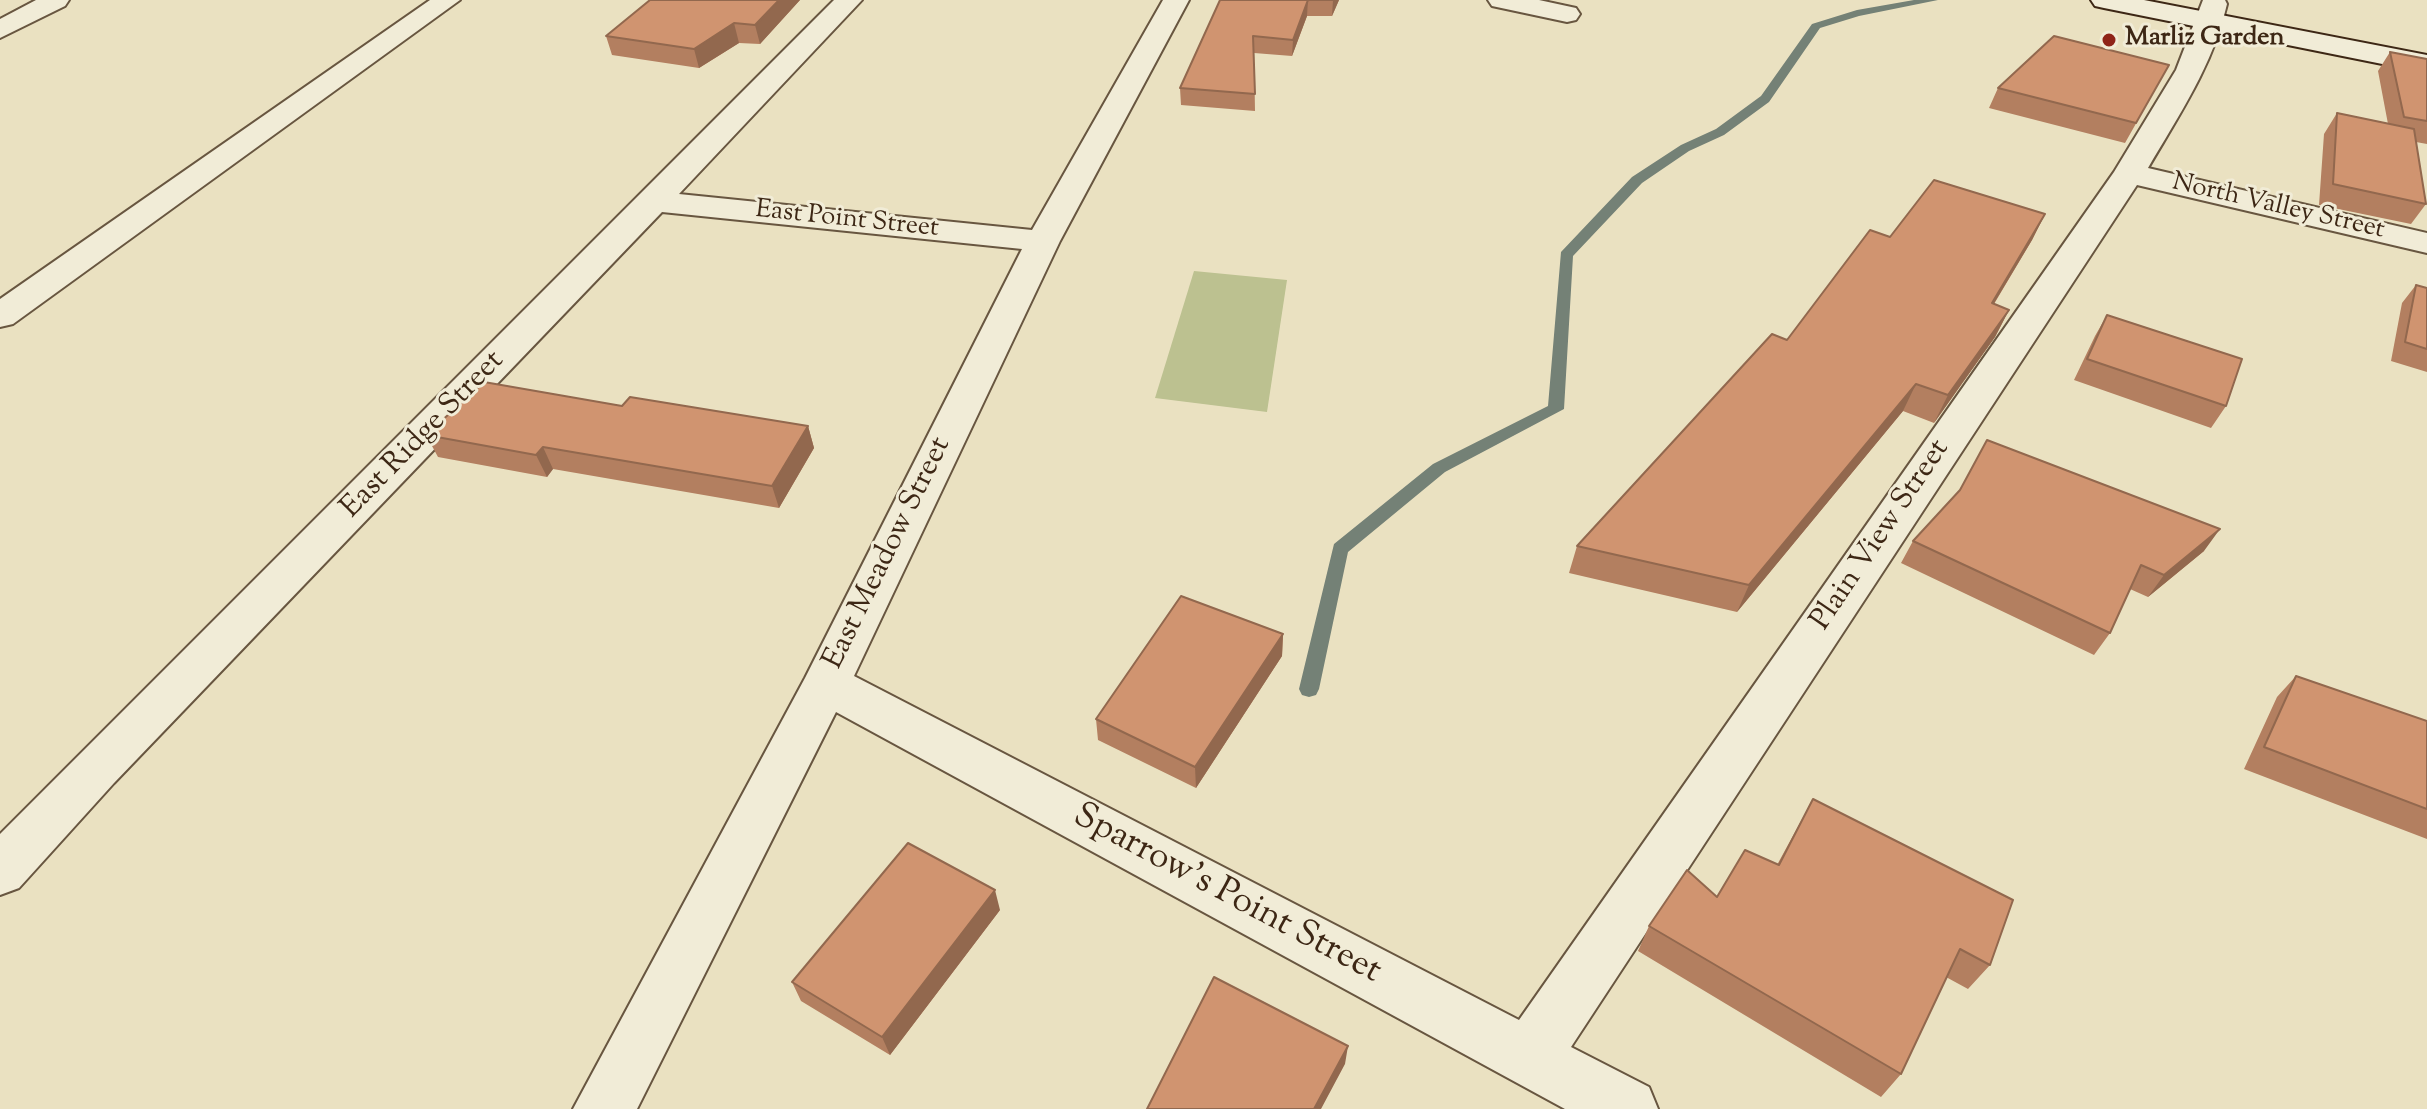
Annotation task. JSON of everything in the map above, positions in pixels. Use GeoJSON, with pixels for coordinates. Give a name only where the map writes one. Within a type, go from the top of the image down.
{"type":"FeatureCollection","features":[{"type":"Feature","properties":{"kind":"street"},"geometry":{"type":"LineString","coordinates":[[0,30],[56,0]]}},
{"type":"Feature","properties":{"kind":"street"},"geometry":{"type":"LineString","coordinates":[[0,316],[447,0]]}},
{"type":"Feature","properties":{"kind":"street","name":"East Ridge Street"},"geometry":{"type":"LineString","coordinates":[[0,871],[96,768],[849,0]]}},
{"type":"Feature","properties":{"kind":"street","name":"East Meadow Street"},"geometry":{"type":"LineString","coordinates":[[604,1109],[826,684],[1043,241],[1176,0]]}},
{"type":"Feature","properties":{"kind":"street"},"geometry":{"type":"LineString","coordinates":[[1501,0],[1567,14]]}},
{"type":"Feature","properties":{"kind":"street"},"geometry":{"type":"LineString","coordinates":[[2104,0],[2206,9],[2427,44]]}},
{"type":"Feature","properties":{"kind":"street"},"geometry":{"type":"LineString","coordinates":[[2206,9],[2427,64]]}},
{"type":"Feature","properties":{"kind":"street","name":"Plain View Street"},"geometry":{"type":"LineString","coordinates":[[1529,1057],[2129,173],[2194,61],[2206,9]]}},
{"type":"Feature","properties":{"kind":"street","name":"North Valley Street"},"geometry":{"type":"LineString","coordinates":[[2129,173],[2427,243]]}},
{"type":"Feature","properties":{"kind":"street","name":"East Point Street"},"geometry":{"type":"LineString","coordinates":[[652,201],[1043,241]]}},
{"type":"Feature","properties":{"kind":"street","name":"Sparrow's Point Street"},"geometry":{"type":"LineString","coordinates":[[826,684],[1627,1109]]}},
{"type":"Feature","properties":{"kind":"green space"},"geometry":{"type":"Polygon","coordinates":[[[1194,271],[1287,280],[1267,412],[1155,398],[1194,271]]]}},
{"type":"Feature","properties":{"kind":"building"},"geometry":{"type":"Polygon","coordinates":[[[650,0],[779,0],[755,25],[734,23],[694,49],[606,36],[650,0]]]}},
{"type":"Feature","properties":{"kind":"building"},"geometry":{"type":"Polygon","coordinates":[[[1220,0],[1308,0],[1293,40],[1253,36],[1255,94],[1180,88],[1220,0]]]}},
{"type":"Feature","properties":{"kind":"building"},"geometry":{"type":"Polygon","coordinates":[[[2054,36],[2169,65],[2136,123],[1998,88],[2054,36]]]}},
{"type":"Feature","properties":{"kind":"building"},"geometry":{"type":"Polygon","coordinates":[[[2390,52],[2427,59],[2427,121],[2404,117],[2390,52]]]}},
{"type":"Feature","properties":{"kind":"building"},"geometry":{"type":"Polygon","coordinates":[[[2337,113],[2414,129],[2426,204],[2333,184],[2337,113]]]}},
{"type":"Feature","properties":{"kind":"building"},"geometry":{"type":"Polygon","coordinates":[[[1934,180],[2045,214],[1992,303],[2009,310],[1948,395],[1916,384],[1749,585],[1577,546],[1772,334],[1787,340],[1870,230],[1890,237],[1934,180]]]}},
{"type":"Feature","properties":{"kind":"building"},"geometry":{"type":"Polygon","coordinates":[[[2416,285],[2427,288],[2427,349],[2405,342],[2416,285]]]}},
{"type":"Feature","properties":{"kind":"building"},"geometry":{"type":"Polygon","coordinates":[[[2107,315],[2242,359],[2226,406],[2087,359],[2107,315]]]}},
{"type":"Feature","properties":{"kind":"building"},"geometry":{"type":"Polygon","coordinates":[[[484,382],[622,406],[630,397],[808,426],[772,486],[543,447],[536,455],[426,435],[484,382]]]}},
{"type":"Feature","properties":{"kind":"building"},"geometry":{"type":"Polygon","coordinates":[[[1987,440],[2220,529],[2164,575],[2141,565],[2110,633],[1913,541],[1960,490],[1987,440]]]}},
{"type":"Feature","properties":{"kind":"building"},"geometry":{"type":"Polygon","coordinates":[[[1181,596],[1283,634],[1195,767],[1096,719],[1181,596]]]}},
{"type":"Feature","properties":{"kind":"building"},"geometry":{"type":"Polygon","coordinates":[[[2296,676],[2427,721],[2427,809],[2264,747],[2296,676]]]}},
{"type":"Feature","properties":{"kind":"building"},"geometry":{"type":"Polygon","coordinates":[[[1813,799],[2013,900],[1990,965],[1960,949],[1901,1074],[1649,926],[1687,870],[1717,897],[1745,850],[1779,865],[1813,799]]]}},
{"type":"Feature","properties":{"kind":"building"},"geometry":{"type":"Polygon","coordinates":[[[908,843],[995,890],[882,1037],[792,982],[908,843]]]}},
{"type":"Feature","properties":{"kind":"building"},"geometry":{"type":"Polygon","coordinates":[[[1214,977],[1348,1046],[1314,1109],[1147,1109],[1214,977]]]}},
{"type":"Feature","properties":{"kind":"waterway"},"geometry":{"type":"LineString","coordinates":[[1309,689],[1340,549],[1439,468],[1556,409],[1566,255],[1637,180],[1685,148],[1720,132],[1765,99],[1816,26],[1857,13],[1933,0]]}},
{"type":"Feature","properties":{"kind":"place","name":"Marliz Garden"},"geometry":{"type":"Point","coordinates":[2109,40]}}]}
